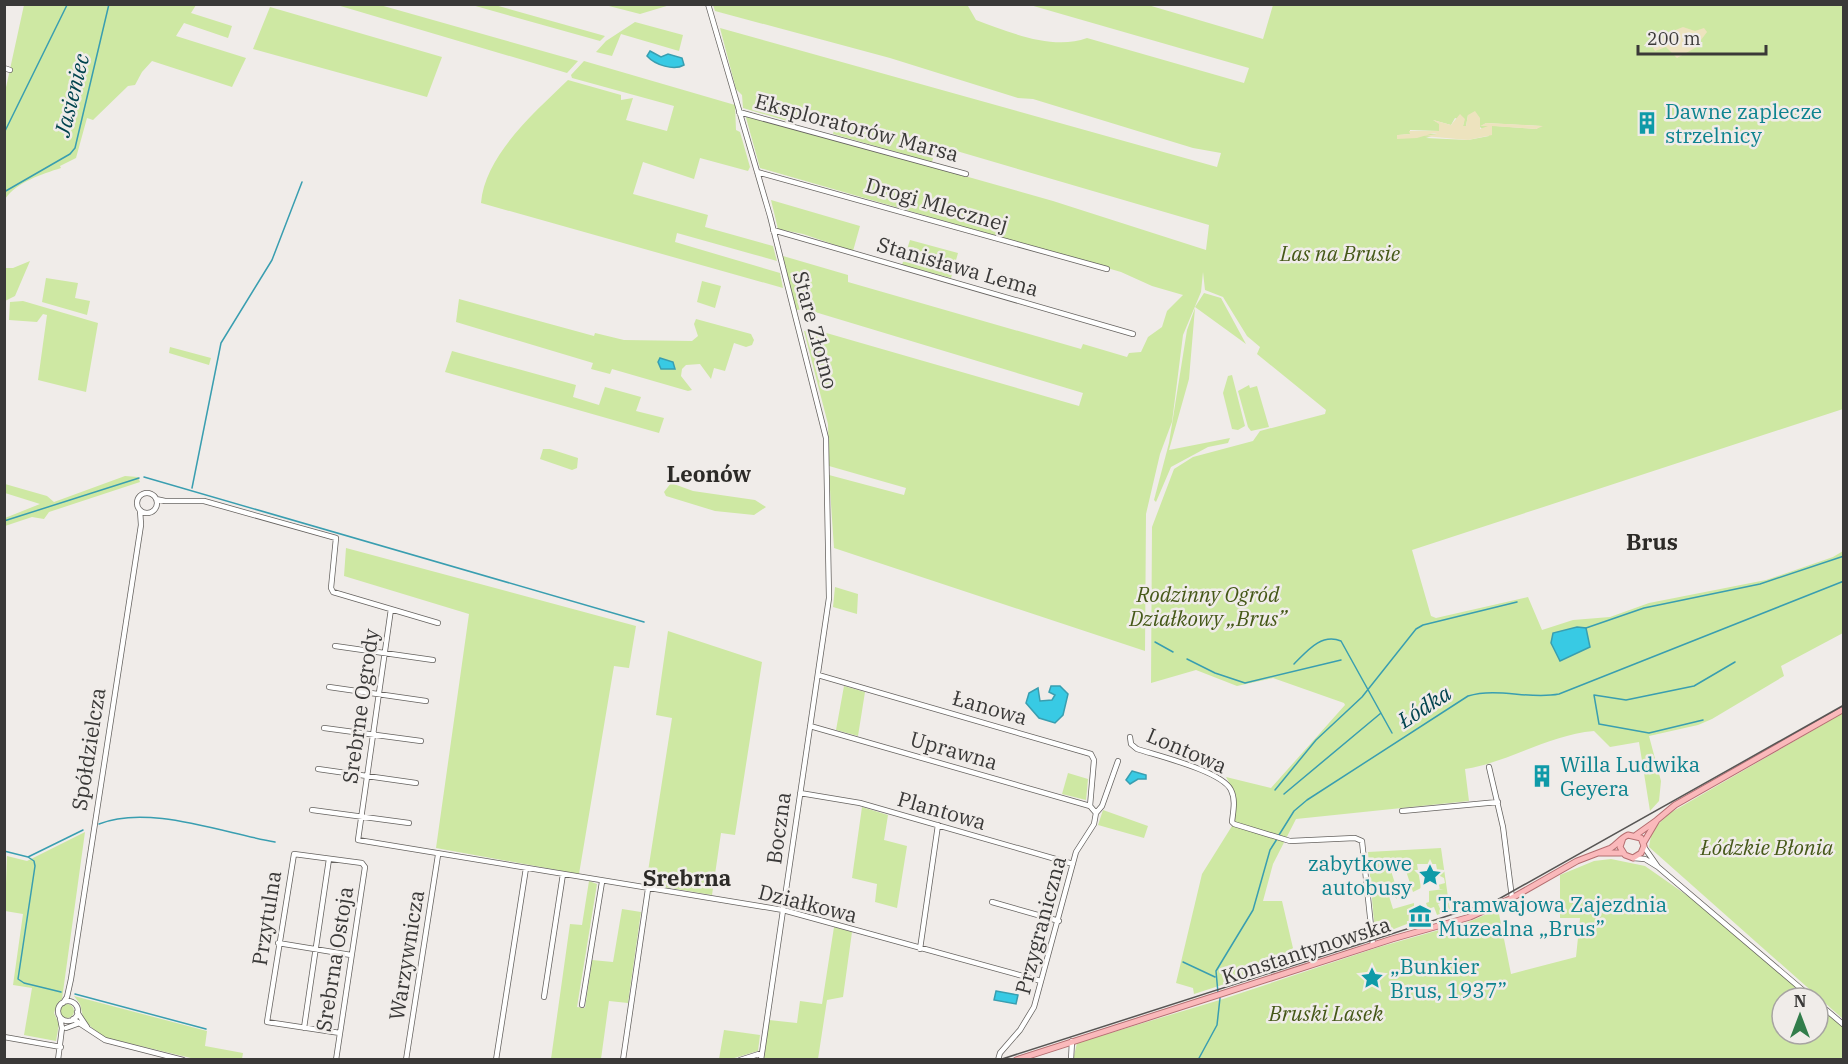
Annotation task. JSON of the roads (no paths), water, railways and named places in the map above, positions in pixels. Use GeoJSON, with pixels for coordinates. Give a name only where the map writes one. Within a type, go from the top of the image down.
{"type":"FeatureCollection","features":[{"type":"Feature","properties":{"kind":"main road"},"geometry":{"type":"LineString","coordinates":[[1657,820],[1641,853],[1634,858],[1622,853],[1620,846],[1623,838],[1636,835],[1675,805],[1844,709]]}},
{"type":"Feature","properties":{"kind":"main road"},"geometry":{"type":"LineString","coordinates":[[1636,835],[1643,845]]}},
{"type":"Feature","properties":{"kind":"main road","name":"Konstantynowska"},"geometry":{"type":"LineString","coordinates":[[1016,1059],[1038,1056],[1072,1041],[1373,945],[1470,917],[1512,897],[1571,864],[1598,853],[1623,838]]}},
{"type":"Feature","properties":{"kind":"main road","name":"Konstantynowska"},"geometry":{"type":"LineString","coordinates":[[1598,853],[1622,853]]}},
{"type":"Feature","properties":{"kind":"street","name":"Stare Złotno"},"geometry":{"type":"LineString","coordinates":[[708,4],[773,230],[826,438],[829,591],[818,674]]}},
{"type":"Feature","properties":{"kind":"street","name":"Eksploratorów Marsa"},"geometry":{"type":"LineString","coordinates":[[740,112],[966,174]]}},
{"type":"Feature","properties":{"kind":"street","name":"Drogi Mlecznej"},"geometry":{"type":"LineString","coordinates":[[757,172],[1107,269]]}},
{"type":"Feature","properties":{"kind":"street","name":"Stanisława Lema"},"geometry":{"type":"LineString","coordinates":[[773,230],[1133,334]]}},
{"type":"Feature","properties":{"kind":"street"},"geometry":{"type":"LineString","coordinates":[[141,525],[138,501],[141,496],[149,494],[165,501]]}},
{"type":"Feature","properties":{"kind":"street"},"geometry":{"type":"LineString","coordinates":[[156,499],[156,506]]}},
{"type":"Feature","properties":{"kind":"street"},"geometry":{"type":"LineString","coordinates":[[141,525],[148,512],[165,501]]}},
{"type":"Feature","properties":{"kind":"street","name":"Srebrne Ogrody"},"geometry":{"type":"LineString","coordinates":[[165,501],[204,501],[336,538],[332,591],[391,609],[358,840],[433,852],[438,855]]}},
{"type":"Feature","properties":{"kind":"street"},"geometry":{"type":"LineString","coordinates":[[140,510],[148,512]]}},
{"type":"Feature","properties":{"kind":"street","name":"Spółdzielcza"},"geometry":{"type":"LineString","coordinates":[[71,979],[141,525]]}},
{"type":"Feature","properties":{"kind":"street"},"geometry":{"type":"LineString","coordinates":[[391,609],[438,623]]}},
{"type":"Feature","properties":{"kind":"street"},"geometry":{"type":"LineString","coordinates":[[335,646],[433,660]]}},
{"type":"Feature","properties":{"kind":"street","name":"Boczna"},"geometry":{"type":"LineString","coordinates":[[761,1059],[818,674]]}},
{"type":"Feature","properties":{"kind":"street","name":"Łanowa"},"geometry":{"type":"LineString","coordinates":[[818,674],[1091,754],[1094,760],[1090,806]]}},
{"type":"Feature","properties":{"kind":"street"},"geometry":{"type":"LineString","coordinates":[[329,687],[426,701]]}},
{"type":"Feature","properties":{"kind":"street","name":"Uprawna"},"geometry":{"type":"LineString","coordinates":[[810,726],[1090,806]]}},
{"type":"Feature","properties":{"kind":"street"},"geometry":{"type":"LineString","coordinates":[[324,728],[421,741]]}},
{"type":"Feature","properties":{"kind":"street","name":"Lontowa"},"geometry":{"type":"LineString","coordinates":[[1130,737],[1131,744],[1137,749],[1221,779],[1231,789],[1232,822],[1283,840],[1298,842],[1355,838],[1362,841],[1373,945]]}},
{"type":"Feature","properties":{"kind":"street","name":"Przygraniczna"},"geometry":{"type":"LineString","coordinates":[[998,1059],[1000,1053],[1029,1017],[1059,921],[1076,852],[1094,824],[1096,813],[1102,806],[1118,761]]}},
{"type":"Feature","properties":{"kind":"street"},"geometry":{"type":"LineString","coordinates":[[1489,767],[1498,802],[1512,897]]}},
{"type":"Feature","properties":{"kind":"street"},"geometry":{"type":"LineString","coordinates":[[318,769],[416,783]]}},
{"type":"Feature","properties":{"kind":"street","name":"Plantowa"},"geometry":{"type":"LineString","coordinates":[[800,793],[860,803],[1073,864]]}},
{"type":"Feature","properties":{"kind":"street"},"geometry":{"type":"LineString","coordinates":[[1402,811],[1498,802]]}},
{"type":"Feature","properties":{"kind":"street"},"geometry":{"type":"LineString","coordinates":[[1090,806],[1096,813]]}},
{"type":"Feature","properties":{"kind":"street"},"geometry":{"type":"LineString","coordinates":[[312,810],[409,823]]}},
{"type":"Feature","properties":{"kind":"street"},"geometry":{"type":"LineString","coordinates":[[920,949],[938,825]]}},
{"type":"Feature","properties":{"kind":"street"},"geometry":{"type":"LineString","coordinates":[[1643,845],[1658,867]]}},
{"type":"Feature","properties":{"kind":"street","name":"Przytulna"},"geometry":{"type":"LineString","coordinates":[[304,1028],[267,1022],[292,854],[363,864]]}},
{"type":"Feature","properties":{"kind":"street","name":"Działkowa"},"geometry":{"type":"LineString","coordinates":[[438,855],[783,910],[1041,981]]}},
{"type":"Feature","properties":{"kind":"street","name":"Warzywnicza"},"geometry":{"type":"LineString","coordinates":[[406,1059],[438,855]]}},
{"type":"Feature","properties":{"kind":"street"},"geometry":{"type":"LineString","coordinates":[[1634,858],[1646,860],[1658,867],[1798,986]]}},
{"type":"Feature","properties":{"kind":"street"},"geometry":{"type":"LineString","coordinates":[[329,859],[304,1028],[340,1033]]}},
{"type":"Feature","properties":{"kind":"street","name":"Srebrna Ostoja"},"geometry":{"type":"LineString","coordinates":[[336,1059],[363,864]]}},
{"type":"Feature","properties":{"kind":"street"},"geometry":{"type":"LineString","coordinates":[[496,1059],[526,868]]}},
{"type":"Feature","properties":{"kind":"street"},"geometry":{"type":"LineString","coordinates":[[544,997],[563,874]]}},
{"type":"Feature","properties":{"kind":"street"},"geometry":{"type":"LineString","coordinates":[[582,1005],[602,882]]}},
{"type":"Feature","properties":{"kind":"street"},"geometry":{"type":"LineString","coordinates":[[623,1059],[648,889]]}},
{"type":"Feature","properties":{"kind":"street"},"geometry":{"type":"LineString","coordinates":[[992,902],[1059,921]]}},
{"type":"Feature","properties":{"kind":"street"},"geometry":{"type":"LineString","coordinates":[[279,943],[351,955]]}},
{"type":"Feature","properties":{"kind":"street"},"geometry":{"type":"LineString","coordinates":[[61,1045],[63,1026],[58,1009],[67,997],[71,979]]}},
{"type":"Feature","properties":{"kind":"street"},"geometry":{"type":"LineString","coordinates":[[71,979],[72,998],[77,1012],[93,1033]]}},
{"type":"Feature","properties":{"kind":"street"},"geometry":{"type":"LineString","coordinates":[[63,1003],[71,1002],[75,1006]]}},
{"type":"Feature","properties":{"kind":"street"},"geometry":{"type":"LineString","coordinates":[[58,1059],[66,1028],[77,1012]]}},
{"type":"Feature","properties":{"kind":"street"},"geometry":{"type":"LineString","coordinates":[[1830,1013],[1844,1025]]}},
{"type":"Feature","properties":{"kind":"street"},"geometry":{"type":"LineString","coordinates":[[60,1017],[72,1020],[105,1040],[183,1059]]}},
{"type":"Feature","properties":{"kind":"street"},"geometry":{"type":"LineString","coordinates":[[66,1028],[71,1024],[79,1024]]}},
{"type":"Feature","properties":{"kind":"street"},"geometry":{"type":"LineString","coordinates":[[4,1037],[61,1045]]}},
{"type":"Feature","properties":{"kind":"street"},"geometry":{"type":"LineString","coordinates":[[1071,1059],[1072,1041]]}},
{"type":"Feature","properties":{"kind":"street"},"geometry":{"type":"LineString","coordinates":[[740,1059],[762,1053]]}},
{"type":"Feature","properties":{"kind":"water"},"geometry":{"type":"Polygon","coordinates":[[[650,51],[661,57],[668,54],[682,58],[684,65],[670,67],[660,64],[647,56],[650,51]]]}},
{"type":"Feature","properties":{"kind":"water"},"geometry":{"type":"Polygon","coordinates":[[[660,358],[673,362],[675,369],[661,369],[658,362],[660,358]]]}},
{"type":"Feature","properties":{"kind":"water"},"geometry":{"type":"Polygon","coordinates":[[[1577,627],[1586,628],[1590,647],[1560,661],[1551,643],[1553,633],[1577,627]]]}},
{"type":"Feature","properties":{"kind":"water"},"geometry":{"type":"Polygon","coordinates":[[[1051,686],[1060,686],[1068,694],[1063,715],[1055,723],[1039,718],[1026,703],[1029,693],[1038,688],[1040,701],[1052,700],[1055,695],[1049,692],[1051,686]]]}},
{"type":"Feature","properties":{"kind":"water"},"geometry":{"type":"Polygon","coordinates":[[[1132,771],[1146,775],[1146,779],[1138,779],[1130,784],[1126,780],[1132,771]]]}},
{"type":"Feature","properties":{"kind":"water"},"geometry":{"type":"Polygon","coordinates":[[[996,991],[1018,995],[1016,1004],[994,1000],[996,991]]]}},
{"type":"Feature","properties":{"kind":"waterway","name":"Jasieniec"},"geometry":{"type":"LineString","coordinates":[[4,192],[70,154],[75,148],[109,4]]}},
{"type":"Feature","properties":{"kind":"waterway"},"geometry":{"type":"LineString","coordinates":[[5,131],[67,5]]}},
{"type":"Feature","properties":{"kind":"waterway"},"geometry":{"type":"LineString","coordinates":[[192,488],[221,343],[272,260],[302,182]]}},
{"type":"Feature","properties":{"kind":"waterway"},"geometry":{"type":"LineString","coordinates":[[144,477],[644,622]]}},
{"type":"Feature","properties":{"kind":"waterway"},"geometry":{"type":"LineString","coordinates":[[4,521],[139,478]]}},
{"type":"Feature","properties":{"kind":"waterway"},"geometry":{"type":"LineString","coordinates":[[1586,628],[1644,608],[1760,584],[1844,556]]}},
{"type":"Feature","properties":{"kind":"waterway","name":"Łódka"},"geometry":{"type":"LineString","coordinates":[[1279,835],[1294,811],[1307,800],[1468,696],[1491,693],[1536,696],[1559,694],[1844,581]]}},
{"type":"Feature","properties":{"kind":"waterway"},"geometry":{"type":"LineString","coordinates":[[1275,790],[1316,740],[1362,697],[1416,629],[1423,625],[1517,602]]}},
{"type":"Feature","properties":{"kind":"waterway"},"geometry":{"type":"LineString","coordinates":[[1294,664],[1321,641],[1327,639],[1341,641],[1392,733]]}},
{"type":"Feature","properties":{"kind":"waterway"},"geometry":{"type":"LineString","coordinates":[[1155,642],[1173,652]]}},
{"type":"Feature","properties":{"kind":"waterway"},"geometry":{"type":"LineString","coordinates":[[1187,659],[1215,673],[1245,683],[1341,660]]}},
{"type":"Feature","properties":{"kind":"waterway"},"geometry":{"type":"LineString","coordinates":[[1703,720],[1649,733],[1599,724],[1594,695],[1626,700],[1694,686],[1735,662]]}},
{"type":"Feature","properties":{"kind":"waterway"},"geometry":{"type":"LineString","coordinates":[[1284,794],[1381,713]]}},
{"type":"Feature","properties":{"kind":"waterway"},"geometry":{"type":"LineString","coordinates":[[99,824],[140,817],[163,819],[275,842]]}},
{"type":"Feature","properties":{"kind":"waterway"},"geometry":{"type":"LineString","coordinates":[[4,851],[28,857],[83,830]]}},
{"type":"Feature","properties":{"kind":"waterway","name":"Łódka"},"geometry":{"type":"LineString","coordinates":[[1218,993],[1216,971],[1253,910],[1270,850],[1277,839]]}},
{"type":"Feature","properties":{"kind":"waterway"},"geometry":{"type":"LineString","coordinates":[[28,857],[34,861],[35,866],[18,979],[24,983],[61,992]]}},
{"type":"Feature","properties":{"kind":"waterway"},"geometry":{"type":"LineString","coordinates":[[1183,962],[1215,977]]}},
{"type":"Feature","properties":{"kind":"waterway"},"geometry":{"type":"LineString","coordinates":[[75,994],[206,1029]]}},
{"type":"Feature","properties":{"kind":"waterway","name":"Łódka"},"geometry":{"type":"LineString","coordinates":[[1198,1060],[1217,1025],[1220,998]]}},
{"type":"Feature","properties":{"kind":"tram line"},"geometry":{"type":"LineString","coordinates":[[999,1060],[1497,900],[1844,705]]}},
{"type":"Feature","properties":{"kind":"place","name":"Dawne zaplecze strzelnicy"},"geometry":{"type":"Point","coordinates":[1647,123]}},
{"type":"Feature","properties":{"kind":"place","name":"Willa Ludwika Geyera"},"geometry":{"type":"Point","coordinates":[1542,776]}},
{"type":"Feature","properties":{"kind":"place","name":"zabytkowe autobusy"},"geometry":{"type":"Point","coordinates":[1430,875]}},
{"type":"Feature","properties":{"kind":"place","name":"Tramwajowa Zajezdnia Muzealna „Brus”"},"geometry":{"type":"Point","coordinates":[1420,916]}},
{"type":"Feature","properties":{"kind":"place","name":"„Bunkier Brus, 1937”"},"geometry":{"type":"Point","coordinates":[1372,978]}},
{"type":"Feature","properties":{"kind":"district","name":"Leonów"},"geometry":{"type":"Point","coordinates":[709,473]}},
{"type":"Feature","properties":{"kind":"district","name":"Brus"},"geometry":{"type":"Point","coordinates":[1652,541]}},
{"type":"Feature","properties":{"kind":"district","name":"Srebrna"},"geometry":{"type":"Point","coordinates":[687,877]}},
{"type":"Feature","properties":{"kind":"park label","name":"Las na Brusie"},"geometry":{"type":"Point","coordinates":[1340,253]}},
{"type":"Feature","properties":{"kind":"park label","name":"Rodzinny Ogród Działkowy „Brus”"},"geometry":{"type":"Point","coordinates":[1208,606]}},
{"type":"Feature","properties":{"kind":"park label","name":"Łódzkie Błonia"},"geometry":{"type":"Point","coordinates":[1767,847]}},
{"type":"Feature","properties":{"kind":"park label","name":"Bruski Lasek"},"geometry":{"type":"Point","coordinates":[1326,1013]}}]}
